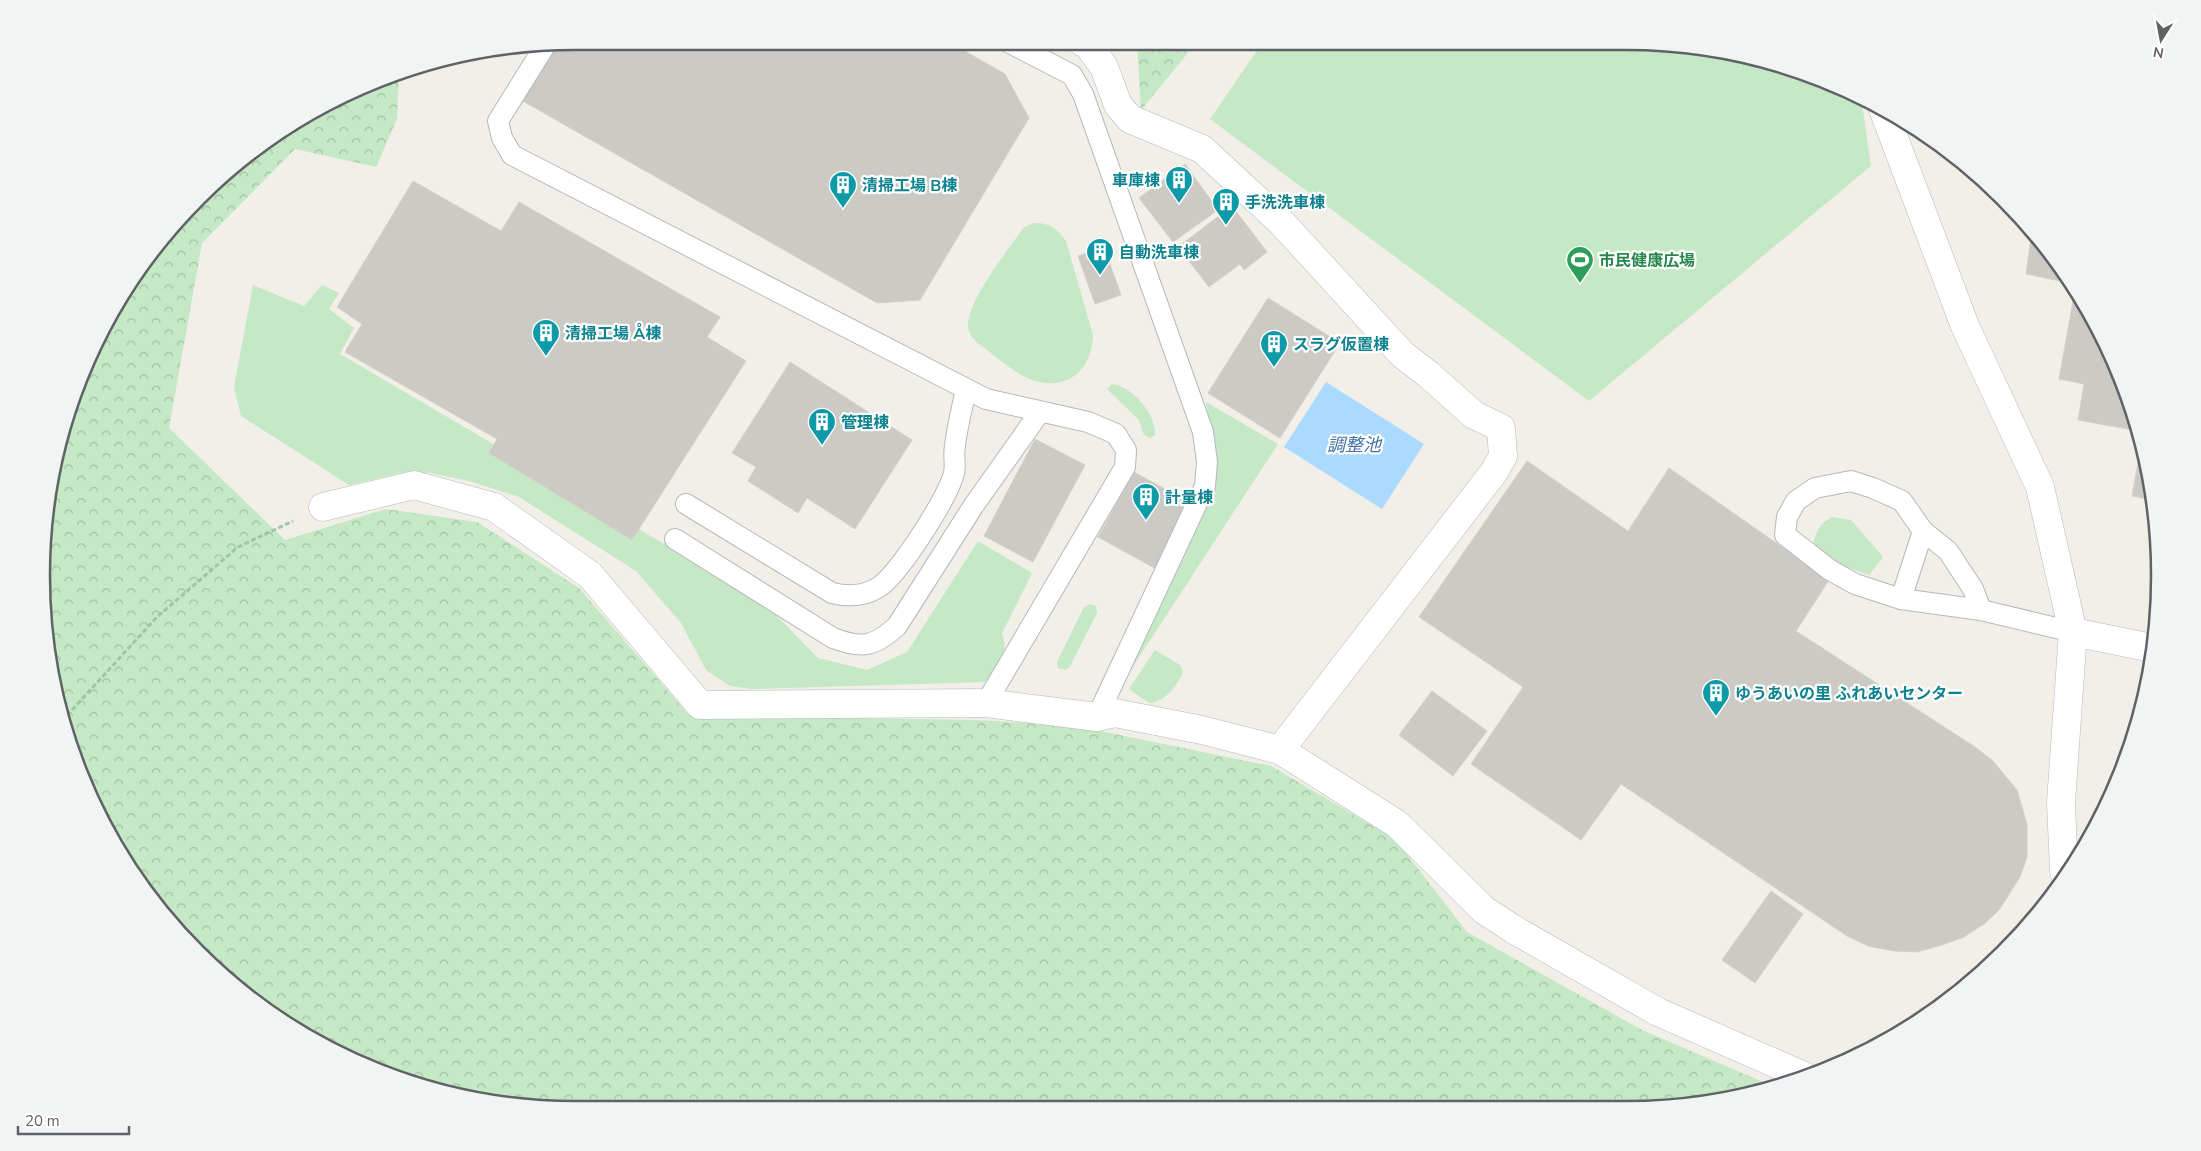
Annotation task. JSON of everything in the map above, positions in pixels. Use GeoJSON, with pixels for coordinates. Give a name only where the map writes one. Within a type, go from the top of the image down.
{"type":"FeatureCollection","features":[{"type":"Feature","properties":{"kind":"street"},"geometry":{"type":"LineString","coordinates":[[1092,50],[1104,67],[1118,105],[1130,119],[1202,149],[1282,223],[1402,354],[1474,415],[1502,428],[1503,456],[1494,472],[1280,750]]}},
{"type":"Feature","properties":{"kind":"street"},"geometry":{"type":"LineString","coordinates":[[1886,119],[1965,326],[2040,486],[2072,632],[2061,802],[2064,864]]}},
{"type":"Feature","properties":{"kind":"street"},"geometry":{"type":"LineString","coordinates":[[323,507],[414,485],[494,506],[590,576],[700,705],[986,703],[1097,717],[1116,713],[1202,730],[1280,750],[1397,824],[1484,910],[1658,1012],[1796,1072]]}},
{"type":"Feature","properties":{"kind":"street"},"geometry":{"type":"LineString","coordinates":[[2072,632],[2146,647]]}},
{"type":"Feature","properties":{"kind":"lane"},"geometry":{"type":"LineString","coordinates":[[1023,50],[1072,76],[1083,94],[1203,432],[1207,462],[1205,486],[1097,717]]}},
{"type":"Feature","properties":{"kind":"lane"},"geometry":{"type":"LineString","coordinates":[[542,51],[498,121],[502,138],[512,155],[986,400],[1088,422],[1116,434],[1126,450],[1125,467],[986,703]]}},
{"type":"Feature","properties":{"kind":"lane"},"geometry":{"type":"LineString","coordinates":[[686,504],[832,593],[845,596],[864,594],[880,586],[896,571],[948,493],[954,471],[954,448],[966,390]]}},
{"type":"Feature","properties":{"kind":"lane"},"geometry":{"type":"LineString","coordinates":[[675,539],[833,638],[852,645],[869,645],[885,637],[897,626],[974,505],[1040,412]]}},
{"type":"Feature","properties":{"kind":"lane"},"geometry":{"type":"LineString","coordinates":[[1981,610],[1972,589],[1948,551],[1923,530],[1902,501],[1851,481],[1815,488],[1796,501],[1787,517],[1785,535],[1830,570],[1848,581],[1900,598],[1981,610],[2072,632]]}},
{"type":"Feature","properties":{"kind":"lane"},"geometry":{"type":"LineString","coordinates":[[1900,598],[1923,530]]}},
{"type":"Feature","properties":{"kind":"path"},"geometry":{"type":"LineString","coordinates":[[69,714],[157,617],[238,547],[323,507]]}},
{"type":"Feature","properties":{"kind":"green space"},"geometry":{"type":"Polygon","coordinates":[[[1137,50],[1190,50],[1141,110],[1137,50]]]}},
{"type":"Feature","properties":{"kind":"green space","name":"市民健康広場"},"geometry":{"type":"Polygon","coordinates":[[[1257,50],[1660,51],[1694,54],[1762,68],[1827,90],[1862,106],[1871,166],[1589,401],[1210,119],[1257,50]]]}},
{"type":"Feature","properties":{"kind":"green space"},"geometry":{"type":"Polygon","coordinates":[[[399,81],[397,119],[376,167],[295,149],[202,243],[169,428],[285,540],[386,509],[477,522],[579,588],[689,715],[975,720],[1076,726],[1271,766],[1395,839],[1467,932],[1642,1030],[1764,1082],[1694,1097],[1626,1101],[576,1101],[507,1097],[473,1091],[439,1083],[374,1061],[313,1031],[284,1012],[229,971],[204,947],[180,922],[139,867],[120,838],[90,777],[68,712],[60,678],[54,644],[50,576],[54,507],[60,473],[68,439],[90,374],[120,313],[159,256],[180,229],[229,180],[313,120],[343,104],[399,81]]]}},
{"type":"Feature","properties":{"kind":"green space"},"geometry":{"type":"Polygon","coordinates":[[[1035,223],[1053,227],[1066,241],[1093,335],[1088,359],[1082,368],[1075,376],[1055,383],[1043,383],[1017,372],[977,342],[971,336],[968,328],[970,314],[990,274],[1024,227],[1035,223]]]}},
{"type":"Feature","properties":{"kind":"green space"},"geometry":{"type":"Polygon","coordinates":[[[253,285],[304,306],[322,285],[339,293],[329,309],[354,328],[340,354],[763,602],[818,658],[867,670],[907,652],[978,541],[1032,573],[1002,633],[1004,653],[999,666],[985,682],[752,689],[730,686],[706,670],[681,623],[636,571],[519,497],[469,481],[430,473],[401,473],[349,485],[241,416],[234,387],[253,285]]]}},
{"type":"Feature","properties":{"kind":"green space"},"geometry":{"type":"Polygon","coordinates":[[[1112,384],[1127,390],[1142,403],[1152,419],[1155,435],[1150,438],[1144,435],[1139,420],[1107,389],[1112,384]]]}},
{"type":"Feature","properties":{"kind":"green space"},"geometry":{"type":"Polygon","coordinates":[[[1206,402],[1278,444],[1117,691],[1212,441],[1206,402]]]}},
{"type":"Feature","properties":{"kind":"green space"},"geometry":{"type":"Polygon","coordinates":[[[1832,517],[1851,520],[1883,557],[1869,575],[1834,563],[1813,546],[1818,529],[1832,517]]]}},
{"type":"Feature","properties":{"kind":"green space"},"geometry":{"type":"Polygon","coordinates":[[[1090,604],[1096,606],[1097,613],[1069,668],[1065,670],[1058,668],[1057,662],[1084,607],[1090,604]]]}},
{"type":"Feature","properties":{"kind":"green space"},"geometry":{"type":"Polygon","coordinates":[[[1155,650],[1180,665],[1183,671],[1170,692],[1160,700],[1149,703],[1129,689],[1155,650]]]}},
{"type":"Feature","properties":{"kind":"water","name":"調整池"},"geometry":{"type":"Polygon","coordinates":[[[1326,382],[1424,444],[1382,509],[1284,447],[1326,382]]]}},
{"type":"Feature","properties":{"kind":"building","name":"清掃工場 B棟"},"geometry":{"type":"Polygon","coordinates":[[[963,50],[1005,74],[1029,118],[920,300],[877,303],[521,100],[549,51],[963,50]]]}},
{"type":"Feature","properties":{"kind":"building","name":"車庫棟"},"geometry":{"type":"Polygon","coordinates":[[[1185,164],[1218,210],[1173,242],[1139,198],[1185,164]]]}},
{"type":"Feature","properties":{"kind":"building","name":"清掃工場 Å棟"},"geometry":{"type":"Polygon","coordinates":[[[413,181],[501,231],[519,202],[720,317],[707,337],[746,361],[632,540],[489,453],[497,439],[345,352],[362,324],[337,307],[413,181]]]}},
{"type":"Feature","properties":{"kind":"building","name":"手洗洗車棟"},"geometry":{"type":"Polygon","coordinates":[[[1232,206],[1267,252],[1244,270],[1240,264],[1209,287],[1178,247],[1232,206]]]}},
{"type":"Feature","properties":{"kind":"building"},"geometry":{"type":"Polygon","coordinates":[[[2031,241],[2060,281],[2026,274],[2031,241]]]}},
{"type":"Feature","properties":{"kind":"building","name":"自動洗車棟"},"geometry":{"type":"Polygon","coordinates":[[[1104,247],[1121,295],[1095,304],[1078,256],[1104,247]]]}},
{"type":"Feature","properties":{"kind":"building","name":"スラグ仮置棟"},"geometry":{"type":"Polygon","coordinates":[[[1268,298],[1340,343],[1280,438],[1208,393],[1268,298]]]}},
{"type":"Feature","properties":{"kind":"building"},"geometry":{"type":"Polygon","coordinates":[[[2073,301],[2097,343],[2111,374],[2130,430],[2078,420],[2084,384],[2059,379],[2073,301]]]}},
{"type":"Feature","properties":{"kind":"building","name":"管理棟"},"geometry":{"type":"Polygon","coordinates":[[[790,362],[912,440],[855,529],[807,498],[798,513],[748,481],[756,467],[732,453],[790,362]]]}},
{"type":"Feature","properties":{"kind":"building"},"geometry":{"type":"Polygon","coordinates":[[[1035,439],[1085,465],[1033,562],[984,536],[1035,439]]]}},
{"type":"Feature","properties":{"kind":"building","name":"ゆうあいの里 ふれあいセンター"},"geometry":{"type":"Polygon","coordinates":[[[1527,461],[1628,531],[1669,468],[1829,580],[1796,631],[1975,747],[1993,761],[2017,790],[2027,824],[2027,857],[2020,877],[1999,910],[1984,924],[1964,937],[1917,952],[1894,951],[1868,946],[1847,936],[1621,784],[1581,840],[1471,764],[1523,687],[1419,617],[1527,461]]]}},
{"type":"Feature","properties":{"kind":"building"},"geometry":{"type":"Polygon","coordinates":[[[2138,461],[2145,498],[2132,496],[2138,461]]]}},
{"type":"Feature","properties":{"kind":"building","name":"計量棟"},"geometry":{"type":"Polygon","coordinates":[[[1134,472],[1194,505],[1158,570],[1098,537],[1134,472]]]}},
{"type":"Feature","properties":{"kind":"building"},"geometry":{"type":"Polygon","coordinates":[[[1432,691],[1487,731],[1453,776],[1399,735],[1432,691]]]}},
{"type":"Feature","properties":{"kind":"building"},"geometry":{"type":"Polygon","coordinates":[[[1771,891],[1803,914],[1755,983],[1722,960],[1771,891]]]}},
{"type":"Feature","properties":{"kind":"place","name":"車庫棟"},"geometry":{"type":"Point","coordinates":[1179,204]}},
{"type":"Feature","properties":{"kind":"place","name":"清掃工場 B棟"},"geometry":{"type":"Point","coordinates":[843,209]}},
{"type":"Feature","properties":{"kind":"place","name":"手洗洗車棟"},"geometry":{"type":"Point","coordinates":[1226,226]}},
{"type":"Feature","properties":{"kind":"place","name":"自動洗車棟"},"geometry":{"type":"Point","coordinates":[1100,276]}},
{"type":"Feature","properties":{"kind":"place","name":"市民健康広場"},"geometry":{"type":"Point","coordinates":[1580,284]}},
{"type":"Feature","properties":{"kind":"place","name":"清掃工場 Å棟"},"geometry":{"type":"Point","coordinates":[546,357]}},
{"type":"Feature","properties":{"kind":"place","name":"スラグ仮置棟"},"geometry":{"type":"Point","coordinates":[1274,368]}},
{"type":"Feature","properties":{"kind":"place","name":"管理棟"},"geometry":{"type":"Point","coordinates":[822,446]}},
{"type":"Feature","properties":{"kind":"place","name":"計量棟"},"geometry":{"type":"Point","coordinates":[1146,521]}},
{"type":"Feature","properties":{"kind":"place","name":"ゆうあいの里 ふれあいセンター"},"geometry":{"type":"Point","coordinates":[1716,717]}}]}
